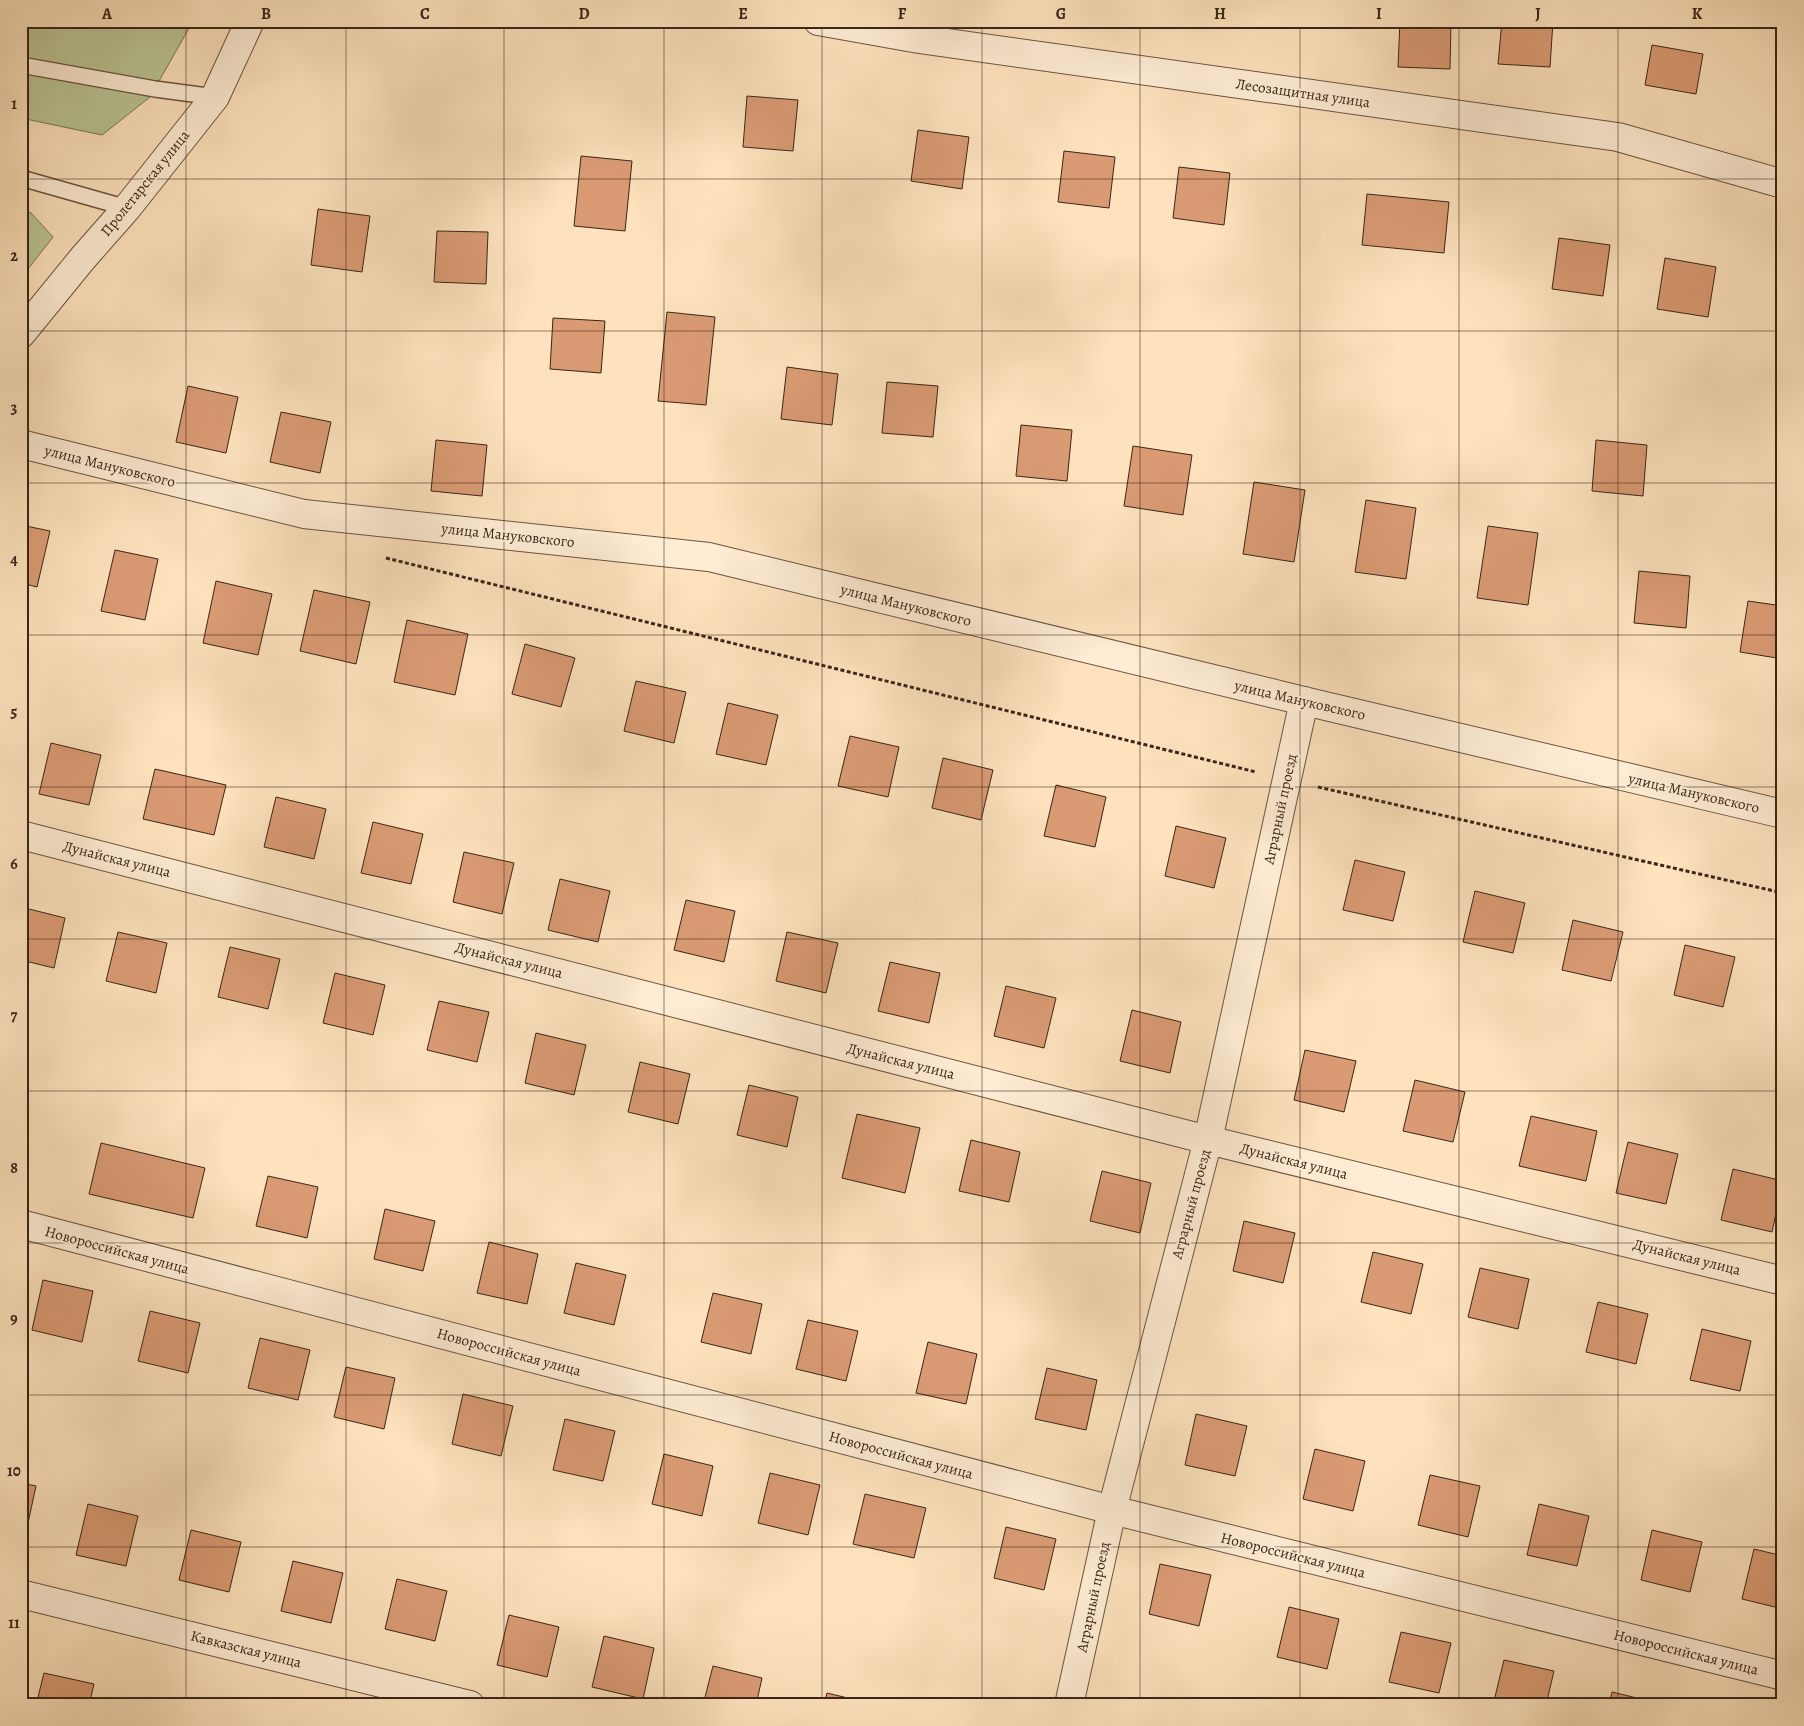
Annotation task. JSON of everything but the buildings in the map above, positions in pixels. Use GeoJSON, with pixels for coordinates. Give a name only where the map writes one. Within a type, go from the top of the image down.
{"type":"FeatureCollection","features":[{"type":"Feature","properties":{"kind":"street","name":"Пролетарская улица"},"geometry":{"type":"LineString","coordinates":[[21,334],[127,208],[214,97],[250,21]]}},
{"type":"Feature","properties":{"kind":"street","name":"Лесозащитная улица"},"geometry":{"type":"LineString","coordinates":[[818,21],[918,39],[1618,137],[1783,184]]}},
{"type":"Feature","properties":{"kind":"street","name":"улица Мануковского"},"geometry":{"type":"LineString","coordinates":[[21,444],[304,514],[709,557],[1304,701],[1783,814]]}},
{"type":"Feature","properties":{"kind":"street","name":"Аграрный проезд"},"geometry":{"type":"LineString","coordinates":[[1069,1705],[1112,1510],[1208,1140],[1304,701]]}},
{"type":"Feature","properties":{"kind":"street","name":"Дунайская улица"},"geometry":{"type":"LineString","coordinates":[[21,834],[1208,1140],[1783,1281]]}},
{"type":"Feature","properties":{"kind":"street","name":"Новороссийская улица"},"geometry":{"type":"LineString","coordinates":[[21,1224],[1112,1510],[1783,1676]]}},
{"type":"Feature","properties":{"kind":"street","name":"Кавказская улица"},"geometry":{"type":"LineString","coordinates":[[21,1594],[470,1705]]}},
{"type":"Feature","properties":{"kind":"lane"},"geometry":{"type":"LineString","coordinates":[[21,65],[155,89],[214,97]]}},
{"type":"Feature","properties":{"kind":"lane"},"geometry":{"type":"LineString","coordinates":[[21,178],[127,208]]}},
{"type":"Feature","properties":{"kind":"path"},"geometry":{"type":"LineString","coordinates":[[378,556],[1286,779],[1783,893]]}},
{"type":"Feature","properties":{"kind":"green space"},"geometry":{"type":"Polygon","coordinates":[[[21,21],[193,21],[150,97],[102,135],[21,118],[21,21]]]}},
{"type":"Feature","properties":{"kind":"green space"},"geometry":{"type":"Polygon","coordinates":[[[21,210],[31,213],[53,237],[21,278],[21,210]]]}}]}
